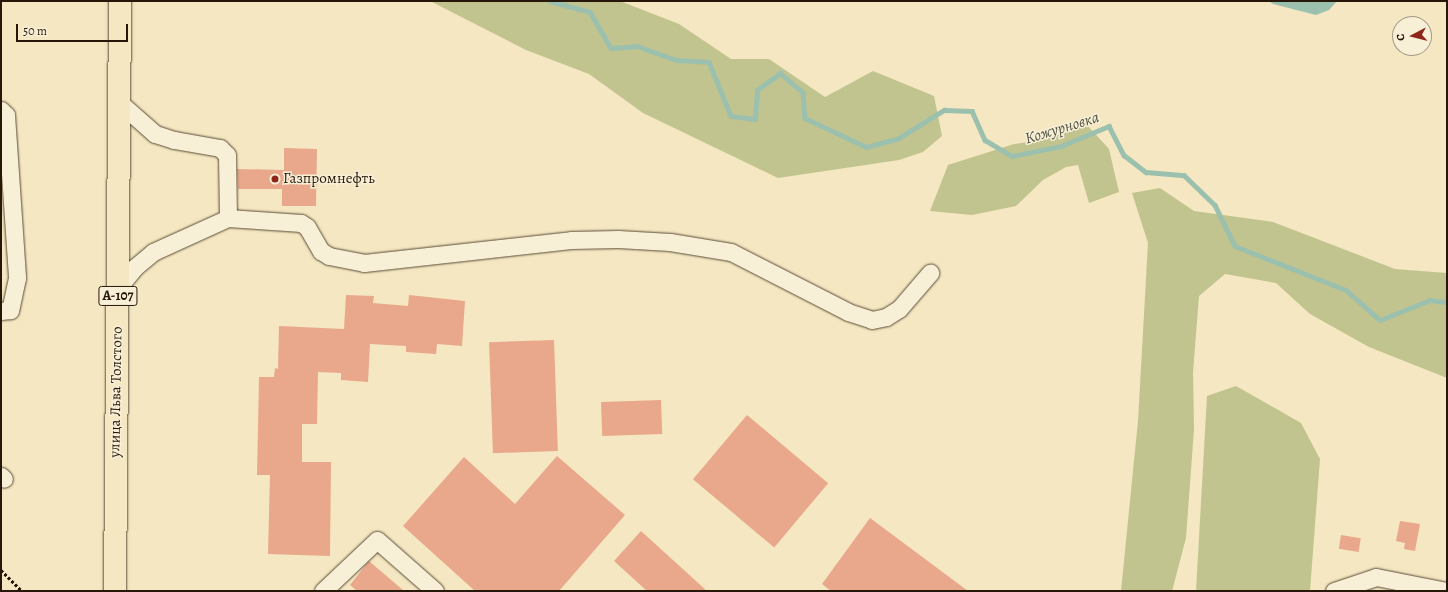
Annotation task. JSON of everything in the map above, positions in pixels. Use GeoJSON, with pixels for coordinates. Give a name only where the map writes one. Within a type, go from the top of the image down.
{"type":"FeatureCollection","features":[{"type":"Feature","properties":{"kind":"highway","name":"улица Льва Толстого"},"geometry":{"type":"LineString","coordinates":[[115,591],[121,104],[120,1]]}},
{"type":"Feature","properties":{"kind":"street"},"geometry":{"type":"LineString","coordinates":[[121,104],[155,134],[174,140],[220,148],[227,155],[228,218]]}},
{"type":"Feature","properties":{"kind":"street"},"geometry":{"type":"LineString","coordinates":[[1,110],[6,115],[17,278],[10,310],[1,311]]}},
{"type":"Feature","properties":{"kind":"street"},"geometry":{"type":"LineString","coordinates":[[118,288],[134,268],[153,252],[228,218],[301,223],[307,227],[321,251],[329,256],[364,263],[571,240],[670,242],[731,252],[848,312],[872,320],[886,317],[899,309],[930,273]]}},
{"type":"Feature","properties":{"kind":"street"},"geometry":{"type":"LineString","coordinates":[[323,591],[377,540],[435,591]]}},
{"type":"Feature","properties":{"kind":"street"},"geometry":{"type":"LineString","coordinates":[[1334,591],[1376,577],[1447,591]]}},
{"type":"Feature","properties":{"kind":"path"},"geometry":{"type":"LineString","coordinates":[[1,570],[22,591]]}},
{"type":"Feature","properties":{"kind":"green space"},"geometry":{"type":"Polygon","coordinates":[[[430,1],[620,1],[679,24],[731,59],[769,59],[825,97],[873,71],[934,96],[942,136],[923,152],[899,160],[778,178],[643,113],[589,74],[526,50],[430,1]]]}},
{"type":"Feature","properties":{"kind":"green space"},"geometry":{"type":"Polygon","coordinates":[[[1087,125],[1109,149],[1119,192],[1089,203],[1078,165],[1066,167],[1043,180],[1016,206],[972,215],[930,211],[948,165],[1014,144],[1042,140],[1087,125]]]}},
{"type":"Feature","properties":{"kind":"green space"},"geometry":{"type":"Polygon","coordinates":[[[1160,188],[1194,211],[1273,222],[1395,269],[1447,273],[1447,378],[1369,347],[1310,314],[1276,283],[1225,274],[1199,296],[1193,372],[1194,429],[1186,538],[1172,591],[1121,591],[1138,421],[1148,243],[1132,193],[1160,188]]]}},
{"type":"Feature","properties":{"kind":"green space"},"geometry":{"type":"Polygon","coordinates":[[[1236,386],[1301,423],[1320,459],[1310,591],[1196,591],[1207,396],[1236,386]]]}},
{"type":"Feature","properties":{"kind":"shaded area"},"geometry":{"type":"Polygon","coordinates":[[[1269,1],[1337,1],[1329,10],[1316,15],[1273,4],[1269,1]]]}},
{"type":"Feature","properties":{"kind":"building","name":"Газпромнефть"},"geometry":{"type":"Polygon","coordinates":[[[284,148],[317,149],[316,206],[282,206],[282,189],[238,189],[237,169],[284,170],[284,148]]]}},
{"type":"Feature","properties":{"kind":"building"},"geometry":{"type":"Polygon","coordinates":[[[346,295],[374,296],[373,303],[408,306],[409,295],[465,301],[462,346],[437,344],[436,354],[406,352],[406,346],[370,344],[368,382],[341,380],[341,373],[318,372],[317,424],[302,424],[302,462],[331,462],[330,556],[268,554],[270,475],[257,475],[259,377],[274,377],[275,368],[278,369],[279,326],[344,329],[346,295]]]}},
{"type":"Feature","properties":{"kind":"building"},"geometry":{"type":"Polygon","coordinates":[[[554,340],[558,451],[493,453],[489,342],[554,340]]]}},
{"type":"Feature","properties":{"kind":"building"},"geometry":{"type":"Polygon","coordinates":[[[661,400],[662,434],[602,436],[601,402],[661,400]]]}},
{"type":"Feature","properties":{"kind":"building"},"geometry":{"type":"Polygon","coordinates":[[[747,415],[828,483],[774,547],[693,479],[747,415]]]}},
{"type":"Feature","properties":{"kind":"building"},"geometry":{"type":"Polygon","coordinates":[[[557,456],[625,515],[559,591],[475,591],[403,526],[464,457],[515,504],[557,456]]]}},
{"type":"Feature","properties":{"kind":"building"},"geometry":{"type":"Polygon","coordinates":[[[870,518],[968,591],[831,591],[822,584],[870,518]]]}},
{"type":"Feature","properties":{"kind":"building"},"geometry":{"type":"Polygon","coordinates":[[[1400,521],[1420,524],[1415,551],[1404,549],[1405,543],[1396,541],[1400,521]]]}},
{"type":"Feature","properties":{"kind":"building"},"geometry":{"type":"Polygon","coordinates":[[[641,531],[707,591],[647,591],[614,561],[641,531]]]}},
{"type":"Feature","properties":{"kind":"building"},"geometry":{"type":"Polygon","coordinates":[[[1341,535],[1361,538],[1359,552],[1339,549],[1341,535]]]}},
{"type":"Feature","properties":{"kind":"building"},"geometry":{"type":"Polygon","coordinates":[[[369,561],[404,591],[357,591],[350,585],[369,561]]]}},
{"type":"Feature","properties":{"kind":"waterway","name":"Кожурновка"},"geometry":{"type":"LineString","coordinates":[[550,1],[590,12],[611,48],[637,46],[676,60],[709,62],[731,116],[755,119],[757,90],[780,73],[803,92],[805,118],[866,147],[899,138],[944,110],[972,111],[985,140],[1012,156],[1061,146],[1109,126],[1124,155],[1146,172],[1184,175],[1215,205],[1235,246],[1346,290],[1380,320],[1430,300],[1447,302]]}},
{"type":"Feature","properties":{"kind":"place","name":"Газпромнефть"},"geometry":{"type":"Point","coordinates":[275,179]}}]}
